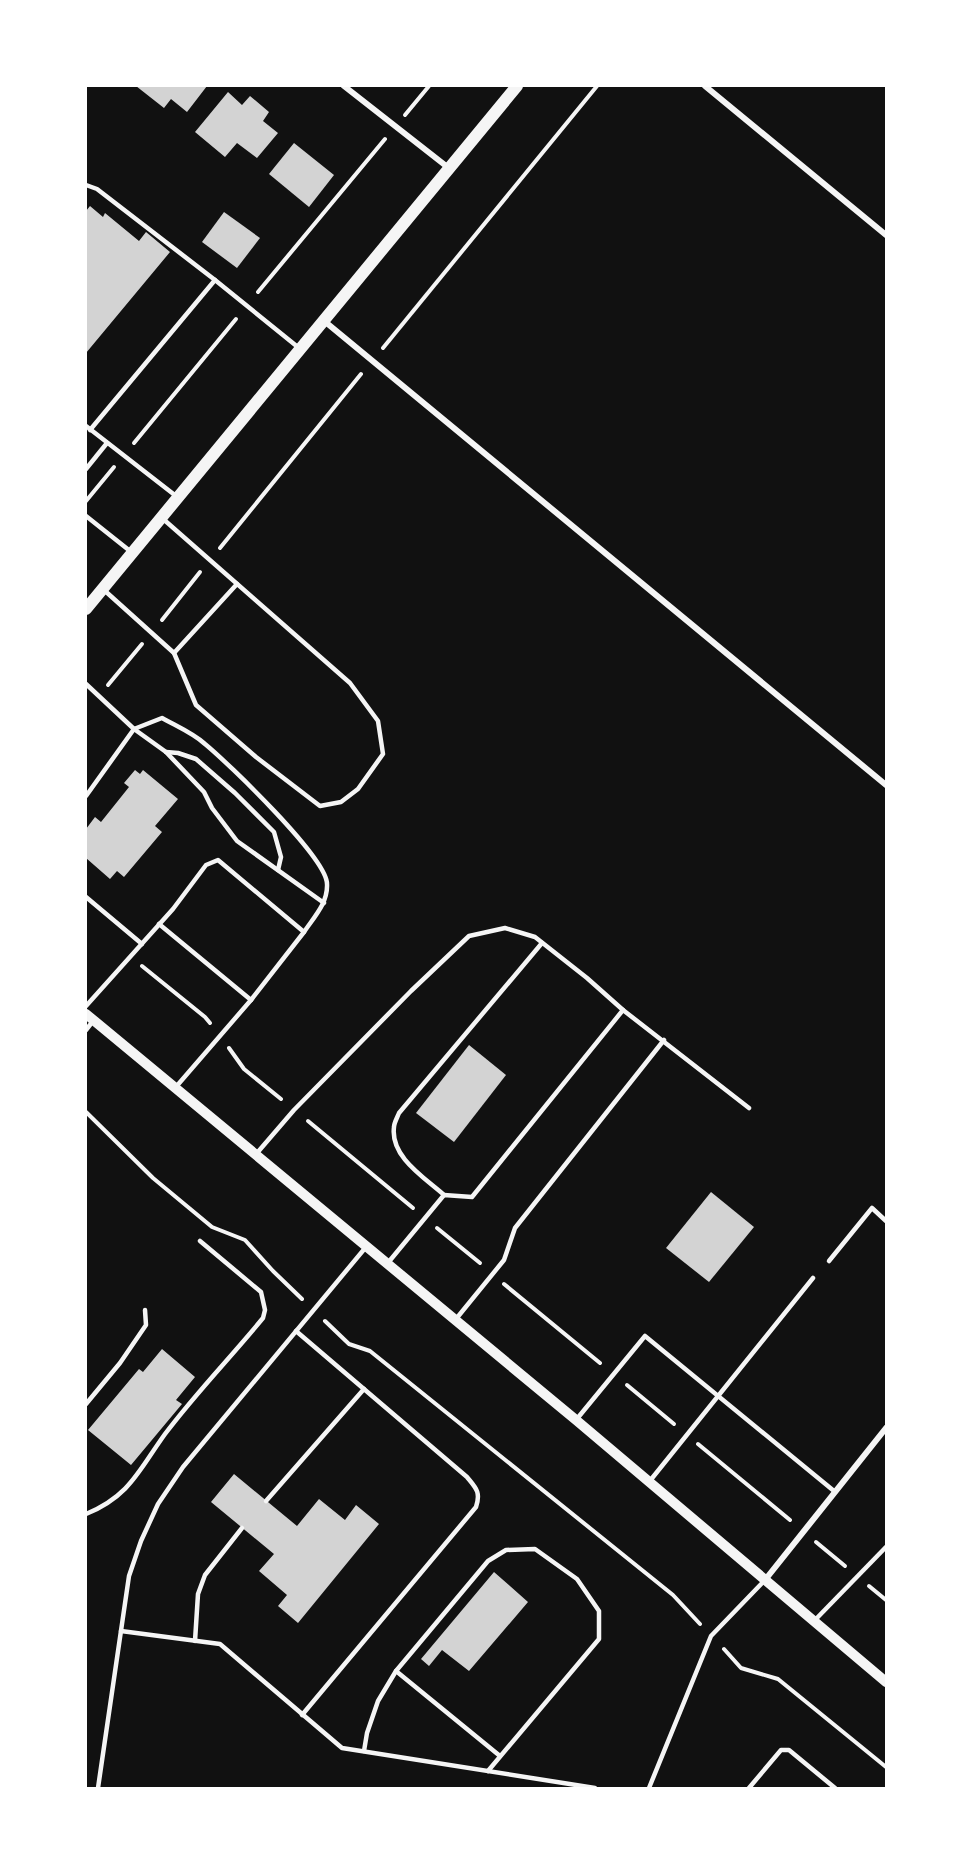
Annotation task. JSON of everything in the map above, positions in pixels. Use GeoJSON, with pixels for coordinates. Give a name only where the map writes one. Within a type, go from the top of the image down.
{"type":"FeatureCollection","features":[{"type":"Feature","properties":{"kind":"main road"},"geometry":{"type":"LineString","coordinates":[[86,609],[517,86]]}},
{"type":"Feature","properties":{"kind":"street"},"geometry":{"type":"LineString","coordinates":[[344,86],[450,169]]}},
{"type":"Feature","properties":{"kind":"street"},"geometry":{"type":"LineString","coordinates":[[705,86],[886,235]]}},
{"type":"Feature","properties":{"kind":"street"},"geometry":{"type":"LineString","coordinates":[[323,320],[886,785]]}},
{"type":"Feature","properties":{"kind":"street"},"geometry":{"type":"LineString","coordinates":[[89,1017],[576,1420],[886,1682]]}},
{"type":"Feature","properties":{"kind":"street"},"geometry":{"type":"LineString","coordinates":[[765,1580],[886,1428]]}},
{"type":"Feature","properties":{"kind":"lane"},"geometry":{"type":"LineString","coordinates":[[86,185],[97,189],[299,348]]}},
{"type":"Feature","properties":{"kind":"lane"},"geometry":{"type":"LineString","coordinates":[[90,430],[215,280]]}},
{"type":"Feature","properties":{"kind":"lane"},"geometry":{"type":"LineString","coordinates":[[86,426],[177,496]]}},
{"type":"Feature","properties":{"kind":"lane"},"geometry":{"type":"LineString","coordinates":[[86,469],[107,442]]}},
{"type":"Feature","properties":{"kind":"lane"},"geometry":{"type":"LineString","coordinates":[[86,516],[132,552]]}},
{"type":"Feature","properties":{"kind":"lane"},"geometry":{"type":"LineString","coordinates":[[102,588],[174,653],[196,705],[256,757],[320,806],[340,802],[358,789],[383,754],[378,721],[350,683],[161,517]]}},
{"type":"Feature","properties":{"kind":"lane"},"geometry":{"type":"LineString","coordinates":[[174,653],[237,584]]}},
{"type":"Feature","properties":{"kind":"lane"},"geometry":{"type":"LineString","coordinates":[[86,684],[134,729],[166,752],[204,792],[212,808],[237,841],[324,903]]}},
{"type":"Feature","properties":{"kind":"lane"},"geometry":{"type":"LineString","coordinates":[[86,796],[134,729],[162,718],[204,743],[294,831],[323,869],[328,883],[324,903],[304,932],[175,1089]]}},
{"type":"Feature","properties":{"kind":"lane"},"geometry":{"type":"LineString","coordinates":[[166,752],[196,759],[235,793],[274,832],[281,857],[278,870]]}},
{"type":"Feature","properties":{"kind":"lane"},"geometry":{"type":"LineString","coordinates":[[86,1006],[142,944],[206,865],[218,860],[304,932]]}},
{"type":"Feature","properties":{"kind":"lane"},"geometry":{"type":"LineString","coordinates":[[86,897],[142,944]]}},
{"type":"Feature","properties":{"kind":"lane"},"geometry":{"type":"LineString","coordinates":[[159,924],[250,1000]]}},
{"type":"Feature","properties":{"kind":"lane"},"geometry":{"type":"LineString","coordinates":[[255,1155],[294,1110],[469,936],[505,928],[535,937],[623,1010],[749,1108]]}},
{"type":"Feature","properties":{"kind":"lane"},"geometry":{"type":"LineString","coordinates":[[542,943],[399,1113],[394,1128],[397,1148],[412,1168],[444,1195],[472,1197],[623,1010]]}},
{"type":"Feature","properties":{"kind":"lane"},"geometry":{"type":"LineString","coordinates":[[86,1030],[89,1017]]}},
{"type":"Feature","properties":{"kind":"lane"},"geometry":{"type":"LineString","coordinates":[[454,1321],[504,1260],[515,1228],[664,1040]]}},
{"type":"Feature","properties":{"kind":"lane"},"geometry":{"type":"LineString","coordinates":[[387,1265],[444,1195]]}},
{"type":"Feature","properties":{"kind":"lane"},"geometry":{"type":"LineString","coordinates":[[829,1261],[872,1208],[886,1221]]}},
{"type":"Feature","properties":{"kind":"lane"},"geometry":{"type":"LineString","coordinates":[[86,1514],[120,1495],[138,1476],[165,1435],[263,1318],[265,1310],[261,1292],[200,1241]]}},
{"type":"Feature","properties":{"kind":"lane"},"geometry":{"type":"LineString","coordinates":[[98,1788],[129,1576],[141,1541],[158,1504],[183,1467],[366,1247]]}},
{"type":"Feature","properties":{"kind":"lane"},"geometry":{"type":"LineString","coordinates":[[648,1483],[813,1278]]}},
{"type":"Feature","properties":{"kind":"lane"},"geometry":{"type":"LineString","coordinates":[[86,1404],[120,1363],[146,1325],[145,1310]]}},
{"type":"Feature","properties":{"kind":"lane"},"geometry":{"type":"LineString","coordinates":[[296,1331],[467,1477],[476,1488],[479,1498],[476,1507],[302,1715]]}},
{"type":"Feature","properties":{"kind":"lane"},"geometry":{"type":"LineString","coordinates":[[576,1420],[645,1336],[834,1491]]}},
{"type":"Feature","properties":{"kind":"lane"},"geometry":{"type":"LineString","coordinates":[[266,1501],[364,1389]]}},
{"type":"Feature","properties":{"kind":"lane"},"geometry":{"type":"LineString","coordinates":[[195,1641],[198,1594],[205,1575],[242,1528]]}},
{"type":"Feature","properties":{"kind":"lane"},"geometry":{"type":"LineString","coordinates":[[814,1621],[886,1547]]}},
{"type":"Feature","properties":{"kind":"lane"},"geometry":{"type":"LineString","coordinates":[[364,1752],[367,1733],[378,1701],[396,1671],[488,1561],[506,1550],[535,1549],[577,1579],[599,1611],[599,1639],[488,1772]]}},
{"type":"Feature","properties":{"kind":"lane"},"geometry":{"type":"LineString","coordinates":[[649,1788],[711,1636],[765,1580]]}},
{"type":"Feature","properties":{"kind":"lane"},"geometry":{"type":"LineString","coordinates":[[121,1631],[220,1644],[342,1748],[595,1788]]}},
{"type":"Feature","properties":{"kind":"lane"},"geometry":{"type":"LineString","coordinates":[[396,1671],[500,1756]]}},
{"type":"Feature","properties":{"kind":"lane"},"geometry":{"type":"LineString","coordinates":[[749,1788],[781,1750],[789,1750],[835,1788]]}},
{"type":"Feature","properties":{"kind":"path"},"geometry":{"type":"LineString","coordinates":[[99,696],[597,86]]}},
{"type":"Feature","properties":{"kind":"path"},"geometry":{"type":"LineString","coordinates":[[86,1112],[153,1178],[212,1227],[245,1240],[273,1271],[349,1344],[370,1351],[673,1595],[741,1668],[778,1679],[886,1767]]}},
{"type":"Feature","properties":{"kind":"building"},"geometry":{"type":"Polygon","coordinates":[[[136,86],[207,86],[187,112],[171,99],[164,108],[136,86]]]}},
{"type":"Feature","properties":{"kind":"building"},"geometry":{"type":"Polygon","coordinates":[[[228,92],[242,105],[250,96],[269,112],[263,121],[278,133],[257,158],[237,143],[225,157],[195,132],[228,92]]]}},
{"type":"Feature","properties":{"kind":"building"},"geometry":{"type":"Polygon","coordinates":[[[294,143],[334,175],[309,207],[269,174],[294,143]]]}},
{"type":"Feature","properties":{"kind":"building"},"geometry":{"type":"Polygon","coordinates":[[[90,206],[103,217],[105,213],[139,241],[146,232],[170,252],[86,353],[86,211],[90,206]]]}},
{"type":"Feature","properties":{"kind":"building"},"geometry":{"type":"Polygon","coordinates":[[[224,212],[260,238],[237,268],[202,242],[224,212]]]}},
{"type":"Feature","properties":{"kind":"building"},"geometry":{"type":"Polygon","coordinates":[[[135,770],[140,774],[143,770],[178,799],[155,826],[162,832],[124,877],[117,871],[110,879],[86,858],[86,829],[95,817],[101,822],[129,787],[124,783],[135,770]]]}},
{"type":"Feature","properties":{"kind":"building"},"geometry":{"type":"Polygon","coordinates":[[[469,1045],[506,1075],[454,1142],[416,1113],[469,1045]]]}},
{"type":"Feature","properties":{"kind":"building"},"geometry":{"type":"Polygon","coordinates":[[[711,1192],[754,1227],[709,1282],[666,1248],[711,1192]]]}},
{"type":"Feature","properties":{"kind":"building"},"geometry":{"type":"Polygon","coordinates":[[[162,1349],[195,1377],[176,1400],[182,1404],[131,1465],[88,1430],[139,1369],[143,1372],[162,1349]]]}},
{"type":"Feature","properties":{"kind":"building"},"geometry":{"type":"Polygon","coordinates":[[[234,1474],[297,1526],[319,1499],[345,1520],[356,1505],[379,1524],[298,1623],[278,1606],[287,1595],[259,1571],[274,1554],[211,1502],[234,1474]]]}},
{"type":"Feature","properties":{"kind":"building"},"geometry":{"type":"Polygon","coordinates":[[[494,1572],[528,1602],[469,1671],[442,1650],[429,1666],[421,1659],[494,1572]]]}}]}
